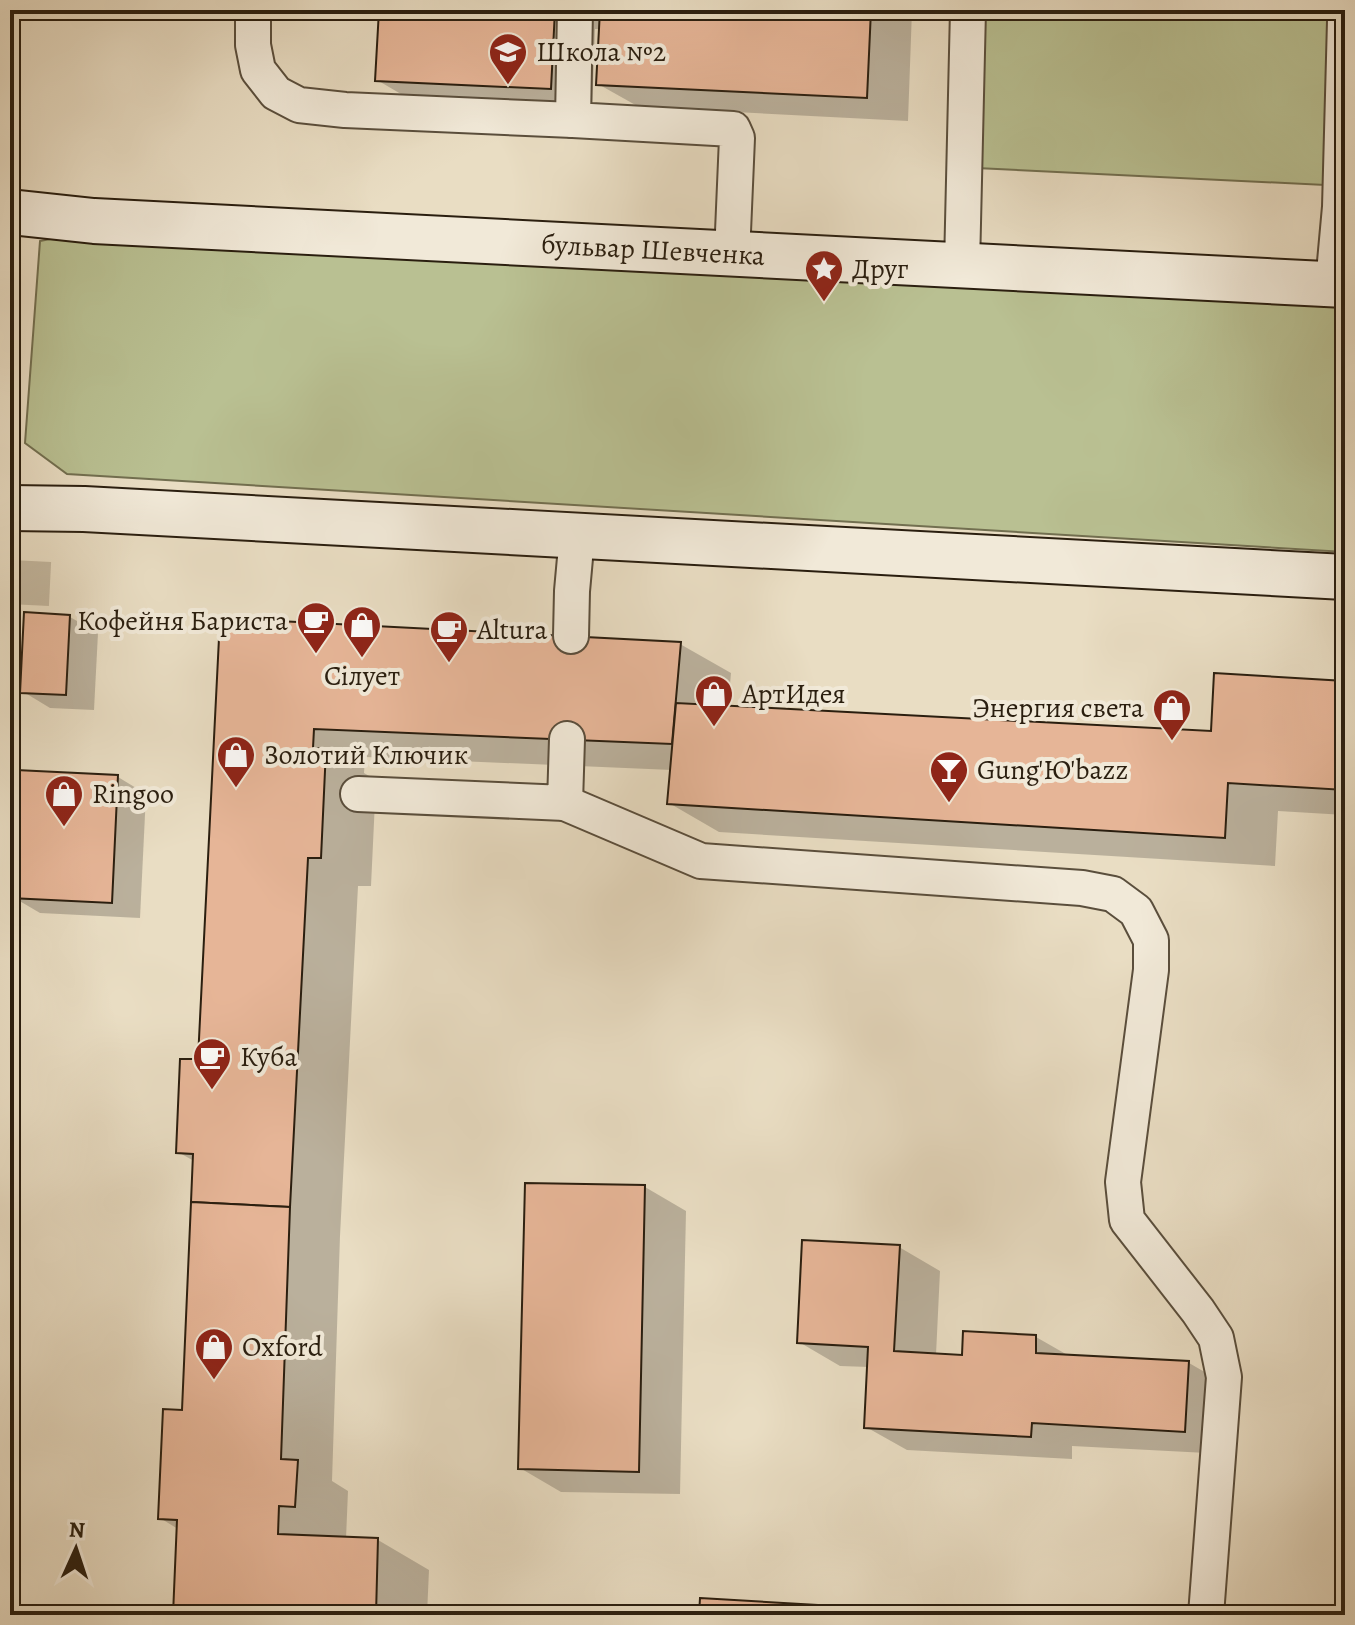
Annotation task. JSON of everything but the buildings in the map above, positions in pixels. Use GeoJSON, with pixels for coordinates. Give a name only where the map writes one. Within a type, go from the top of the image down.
{"type":"FeatureCollection","features":[{"type":"Feature","properties":{"kind":"main road","name":"бульвар Шевченка"},"geometry":{"type":"LineString","coordinates":[[10,212],[94,221],[1339,285]]}},
{"type":"Feature","properties":{"kind":"main road"},"geometry":{"type":"LineString","coordinates":[[10,508],[84,509],[1345,577]]}},
{"type":"Feature","properties":{"kind":"lane"},"geometry":{"type":"LineString","coordinates":[[253,10],[253,45],[258,70],[276,93],[299,105],[373,112],[733,129],[737,138],[732,255]]}},
{"type":"Feature","properties":{"kind":"lane"},"geometry":{"type":"LineString","coordinates":[[573,120],[575,10]]}},
{"type":"Feature","properties":{"kind":"lane"},"geometry":{"type":"LineString","coordinates":[[962,266],[968,10]]}},
{"type":"Feature","properties":{"kind":"lane"},"geometry":{"type":"LineString","coordinates":[[1339,285],[1345,21]]}},
{"type":"Feature","properties":{"kind":"lane"},"geometry":{"type":"LineString","coordinates":[[571,636],[577,536]]}},
{"type":"Feature","properties":{"kind":"lane"},"geometry":{"type":"LineString","coordinates":[[565,803],[567,739]]}},
{"type":"Feature","properties":{"kind":"lane"},"geometry":{"type":"LineString","coordinates":[[358,794],[565,803],[701,861],[1082,888],[1113,894],[1136,911],[1151,940],[1151,970],[1123,1182],[1127,1220],[1216,1338],[1224,1377],[1206,1615]]}},
{"type":"Feature","properties":{"kind":"green space"},"geometry":{"type":"Polygon","coordinates":[[[967,10],[1345,10],[1345,186],[956,167],[967,10]]]}},
{"type":"Feature","properties":{"kind":"green space"},"geometry":{"type":"Polygon","coordinates":[[[105,228],[1345,301],[1345,552],[67,474],[25,443],[40,241],[105,228]]]}},
{"type":"Feature","properties":{"kind":"tunnel"},"geometry":{"type":"LineString","coordinates":[[10,582],[50,584]]}},
{"type":"Feature","properties":{"kind":"place","name":"Школа №2"},"geometry":{"type":"Point","coordinates":[508,86]}},
{"type":"Feature","properties":{"kind":"place","name":"Друг"},"geometry":{"type":"Point","coordinates":[824,303]}},
{"type":"Feature","properties":{"kind":"place","name":"Кофейня Бариста"},"geometry":{"type":"Point","coordinates":[316,655]}},
{"type":"Feature","properties":{"kind":"place","name":"Сілует"},"geometry":{"type":"Point","coordinates":[362,659]}},
{"type":"Feature","properties":{"kind":"place","name":"Altura"},"geometry":{"type":"Point","coordinates":[449,664]}},
{"type":"Feature","properties":{"kind":"place","name":"АртИдея"},"geometry":{"type":"Point","coordinates":[714,728]}},
{"type":"Feature","properties":{"kind":"place","name":"Энергия света"},"geometry":{"type":"Point","coordinates":[1172,742]}},
{"type":"Feature","properties":{"kind":"place","name":"Золотий Ключик"},"geometry":{"type":"Point","coordinates":[236,789]}},
{"type":"Feature","properties":{"kind":"place","name":"Gung'Ю'bazz"},"geometry":{"type":"Point","coordinates":[949,804]}},
{"type":"Feature","properties":{"kind":"place","name":"Ringoo"},"geometry":{"type":"Point","coordinates":[64,828]}},
{"type":"Feature","properties":{"kind":"place","name":"Куба"},"geometry":{"type":"Point","coordinates":[212,1091]}},
{"type":"Feature","properties":{"kind":"place","name":"Oxford"},"geometry":{"type":"Point","coordinates":[214,1381]}}]}
